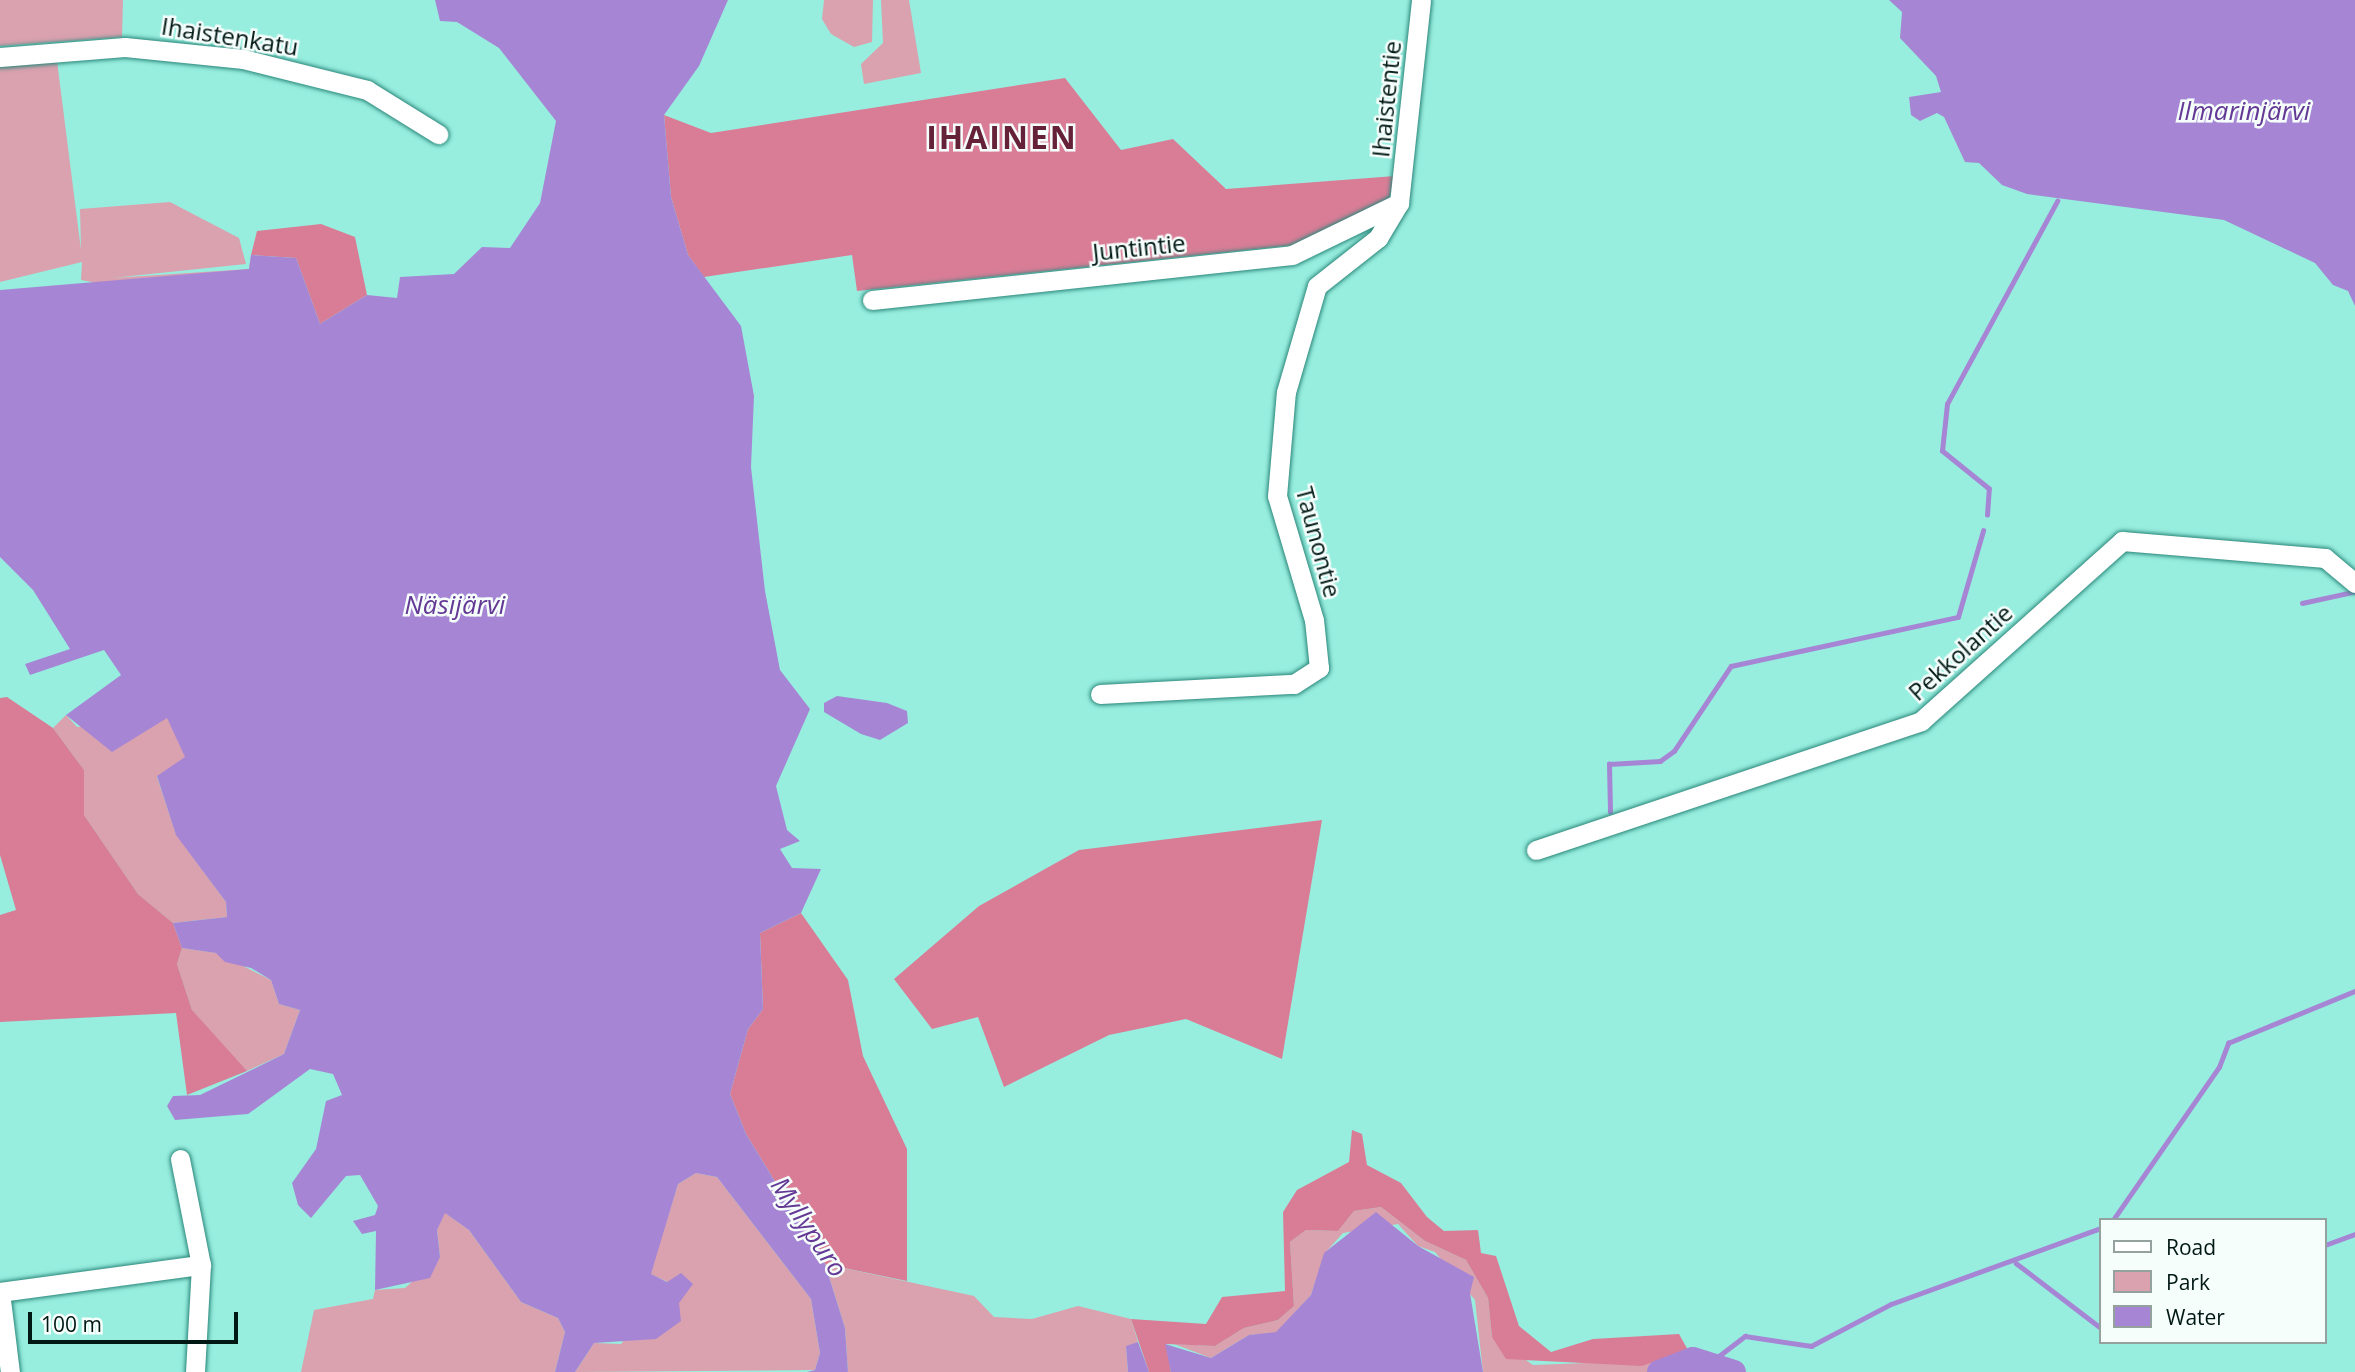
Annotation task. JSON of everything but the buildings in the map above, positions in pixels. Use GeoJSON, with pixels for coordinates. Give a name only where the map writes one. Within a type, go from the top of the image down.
{"type":"FeatureCollection","features":[{"type":"Feature","properties":{"kind":"street","name":"Ihaistentie"},"geometry":{"type":"LineString","coordinates":[[1399,203],[1422,0]]}},
{"type":"Feature","properties":{"kind":"street","name":"Ihaistenkatu"},"geometry":{"type":"LineString","coordinates":[[0,57],[125,47],[243,59],[367,90],[438,134]]}},
{"type":"Feature","properties":{"kind":"street","name":"Juntintie"},"geometry":{"type":"LineString","coordinates":[[872,300],[1292,255],[1399,203]]}},
{"type":"Feature","properties":{"kind":"street","name":"Taunontie"},"geometry":{"type":"LineString","coordinates":[[1100,694],[1294,684],[1319,667],[1314,620],[1277,496],[1286,392],[1318,286],[1378,238],[1399,203]]}},
{"type":"Feature","properties":{"kind":"street","name":"Pekkolantie"},"geometry":{"type":"LineString","coordinates":[[1536,850],[1921,721],[2122,541],[2325,558],[2355,583]]}},
{"type":"Feature","properties":{"kind":"street"},"geometry":{"type":"LineString","coordinates":[[180,1159],[201,1265],[195,1372]]}},
{"type":"Feature","properties":{"kind":"street"},"geometry":{"type":"LineString","coordinates":[[10,1372],[0,1292],[201,1265]]}},
{"type":"Feature","properties":{"kind":"green space"},"geometry":{"type":"Polygon","coordinates":[[[0,0],[123,0],[122,37],[0,46],[0,0]]]}},
{"type":"Feature","properties":{"kind":"green space"},"geometry":{"type":"Polygon","coordinates":[[[824,0],[873,0],[872,42],[854,47],[831,34],[822,19],[824,0]]]}},
{"type":"Feature","properties":{"kind":"green space"},"geometry":{"type":"Polygon","coordinates":[[[881,0],[909,0],[921,73],[864,84],[861,64],[883,43],[881,0]]]}},
{"type":"Feature","properties":{"kind":"green space"},"geometry":{"type":"Polygon","coordinates":[[[57,61],[81,250],[80,209],[170,202],[239,238],[246,264],[112,278],[249,269],[251,255],[320,324],[81,280],[82,262],[0,282],[0,67],[57,61]]]}},
{"type":"Feature","properties":{"kind":"green space"},"geometry":{"type":"Polygon","coordinates":[[[66,715],[77,727],[167,717],[186,757],[157,777],[176,834],[226,902],[227,917],[173,923],[138,894],[84,815],[84,770],[53,728],[66,715]]]}},
{"type":"Feature","properties":{"kind":"green space"},"geometry":{"type":"Polygon","coordinates":[[[182,948],[217,953],[271,980],[279,1004],[300,1010],[284,1054],[247,1071],[223,1048],[192,1010],[177,964],[182,948]]]}},
{"type":"Feature","properties":{"kind":"green space"},"geometry":{"type":"Polygon","coordinates":[[[696,1173],[717,1177],[811,1299],[820,1353],[815,1370],[575,1372],[594,1343],[621,1344],[668,1282],[650,1274],[678,1184],[696,1173]]]}},
{"type":"Feature","properties":{"kind":"green space"},"geometry":{"type":"Polygon","coordinates":[[[1381,1207],[1425,1241],[1466,1260],[1488,1298],[1492,1337],[1533,1365],[1693,1359],[1659,1372],[1483,1372],[1475,1300],[1435,1252],[1418,1246],[1398,1224],[1343,1233],[1325,1253],[1311,1295],[1276,1333],[1249,1335],[1211,1358],[1174,1344],[1215,1346],[1244,1328],[1278,1320],[1294,1306],[1290,1242],[1306,1230],[1338,1231],[1354,1211],[1381,1207]]]}},
{"type":"Feature","properties":{"kind":"green space"},"geometry":{"type":"Polygon","coordinates":[[[444,1212],[469,1230],[521,1302],[558,1318],[565,1332],[555,1372],[301,1372],[314,1310],[373,1299],[375,1290],[405,1288],[440,1257],[437,1230],[444,1212]]]}},
{"type":"Feature","properties":{"kind":"green space"},"geometry":{"type":"Polygon","coordinates":[[[825,1264],[974,1296],[994,1317],[1032,1319],[1078,1306],[1131,1319],[1138,1342],[1126,1347],[1128,1372],[848,1372],[845,1328],[825,1264]]]}},
{"type":"Feature","properties":{"kind":"shaded area"},"geometry":{"type":"Polygon","coordinates":[[[1065,78],[1121,150],[1173,139],[1226,189],[1395,176],[1389,199],[1294,245],[857,291],[852,255],[704,277],[688,255],[671,197],[664,115],[711,133],[1065,78]]]}},
{"type":"Feature","properties":{"kind":"shaded area"},"geometry":{"type":"Polygon","coordinates":[[[321,224],[355,237],[367,295],[320,324],[296,258],[251,255],[257,231],[321,224]]]}},
{"type":"Feature","properties":{"kind":"shaded area"},"geometry":{"type":"Polygon","coordinates":[[[7,697],[53,728],[84,770],[84,815],[138,894],[173,923],[182,948],[177,964],[192,1010],[247,1071],[187,1095],[176,1013],[0,1022],[0,915],[16,910],[0,855],[0,698],[7,697]]]}},
{"type":"Feature","properties":{"kind":"shaded area"},"geometry":{"type":"Polygon","coordinates":[[[1322,820],[1282,1059],[1186,1019],[1109,1035],[1004,1087],[978,1017],[932,1029],[894,979],[979,906],[1079,850],[1322,820]]]}},
{"type":"Feature","properties":{"kind":"shaded area"},"geometry":{"type":"Polygon","coordinates":[[[801,913],[848,980],[863,1056],[907,1149],[907,1281],[825,1264],[746,1134],[730,1094],[748,1029],[763,1009],[760,933],[801,913]]]}},
{"type":"Feature","properties":{"kind":"shaded area"},"geometry":{"type":"Polygon","coordinates":[[[1352,1130],[1362,1134],[1367,1165],[1401,1183],[1427,1217],[1444,1231],[1478,1230],[1481,1253],[1496,1256],[1519,1326],[1551,1352],[1593,1339],[1679,1334],[1693,1359],[1734,1372],[1659,1372],[1692,1360],[1669,1356],[1642,1366],[1506,1359],[1492,1337],[1488,1298],[1466,1260],[1425,1241],[1381,1207],[1354,1211],[1338,1231],[1306,1230],[1290,1242],[1294,1306],[1278,1320],[1244,1328],[1215,1346],[1166,1344],[1171,1372],[1149,1372],[1131,1319],[1206,1324],[1222,1297],[1285,1291],[1283,1212],[1297,1190],[1349,1162],[1352,1130]]]}},
{"type":"Feature","properties":{"kind":"water","name":"Näsijärvi"},"geometry":{"type":"Polygon","coordinates":[[[435,0],[728,0],[699,66],[664,115],[671,197],[688,255],[741,326],[754,396],[751,467],[765,591],[780,670],[810,709],[776,786],[787,830],[800,841],[780,849],[792,868],[821,869],[801,913],[760,933],[763,1009],[748,1029],[730,1094],[746,1134],[825,1264],[845,1328],[848,1372],[807,1372],[815,1370],[820,1353],[811,1299],[717,1177],[696,1173],[678,1184],[651,1274],[667,1282],[681,1273],[693,1284],[679,1303],[681,1321],[656,1339],[594,1343],[575,1372],[555,1372],[565,1332],[558,1318],[521,1302],[469,1230],[445,1213],[437,1230],[440,1257],[430,1278],[375,1290],[376,1231],[362,1234],[353,1221],[375,1215],[378,1206],[360,1175],[346,1176],[311,1218],[298,1205],[292,1183],[316,1149],[326,1101],[342,1095],[333,1074],[310,1069],[248,1114],[175,1120],[167,1106],[173,1096],[200,1095],[284,1054],[300,1010],[279,1004],[271,980],[251,968],[225,962],[216,953],[182,948],[173,923],[227,917],[226,902],[176,835],[157,776],[185,757],[167,718],[112,752],[66,715],[121,675],[104,650],[30,675],[25,664],[70,649],[33,590],[0,557],[0,290],[249,269],[251,255],[296,258],[320,324],[367,295],[397,298],[400,277],[454,274],[482,247],[510,248],[540,203],[556,121],[499,48],[457,22],[440,21],[435,0]]]}},
{"type":"Feature","properties":{"kind":"water","name":"Ilmarinjärvi"},"geometry":{"type":"Polygon","coordinates":[[[1889,0],[2355,0],[2355,306],[2348,291],[2333,285],[2315,263],[2224,220],[2027,194],[2002,185],[1979,163],[1965,162],[1944,117],[1937,113],[1920,121],[1911,115],[1909,97],[1941,92],[1936,76],[1900,38],[1902,12],[1889,0]]]}},
{"type":"Feature","properties":{"kind":"water"},"geometry":{"type":"Polygon","coordinates":[[[837,696],[887,703],[907,711],[908,723],[880,740],[861,734],[824,712],[824,703],[837,696]]]}},
{"type":"Feature","properties":{"kind":"water"},"geometry":{"type":"Polygon","coordinates":[[[1376,1212],[1418,1246],[1474,1277],[1470,1293],[1483,1372],[1171,1372],[1165,1344],[1211,1358],[1249,1335],[1276,1332],[1311,1295],[1324,1253],[1376,1212]]]}},
{"type":"Feature","properties":{"kind":"water"},"geometry":{"type":"Polygon","coordinates":[[[1138,1342],[1149,1372],[1128,1372],[1126,1346],[1138,1342]]]}},
{"type":"Feature","properties":{"kind":"waterway"},"geometry":{"type":"LineString","coordinates":[[1987,515],[1989,489],[1942,451],[1947,404],[2057,201]]}},
{"type":"Feature","properties":{"kind":"waterway"},"geometry":{"type":"LineString","coordinates":[[1610,812],[1609,764],[1660,761],[1674,751],[1731,666],[1958,617],[1983,531]]}},
{"type":"Feature","properties":{"kind":"waterway"},"geometry":{"type":"LineString","coordinates":[[2302,603],[2353,592]]}},
{"type":"Feature","properties":{"kind":"waterway"},"geometry":{"type":"LineString","coordinates":[[2114,1218],[2219,1067],[2228,1043],[2355,991]]}},
{"type":"Feature","properties":{"kind":"waterway"},"geometry":{"type":"LineString","coordinates":[[1711,1362],[1745,1336],[1811,1346],[1891,1304],[2100,1228]]}},
{"type":"Feature","properties":{"kind":"waterway"},"geometry":{"type":"LineString","coordinates":[[2327,1244],[2355,1234]]}},
{"type":"Feature","properties":{"kind":"waterway"},"geometry":{"type":"LineString","coordinates":[[2016,1263],[2100,1327]]}},
{"type":"Feature","properties":{"kind":"waterway","name":"Myllypuro"},"geometry":{"type":"LineString","coordinates":[[1659,1372],[1693,1359],[1734,1372]]}},
{"type":"Feature","properties":{"kind":"district","name":"IHAINEN"},"geometry":{"type":"Point","coordinates":[1002,137]}}]}
